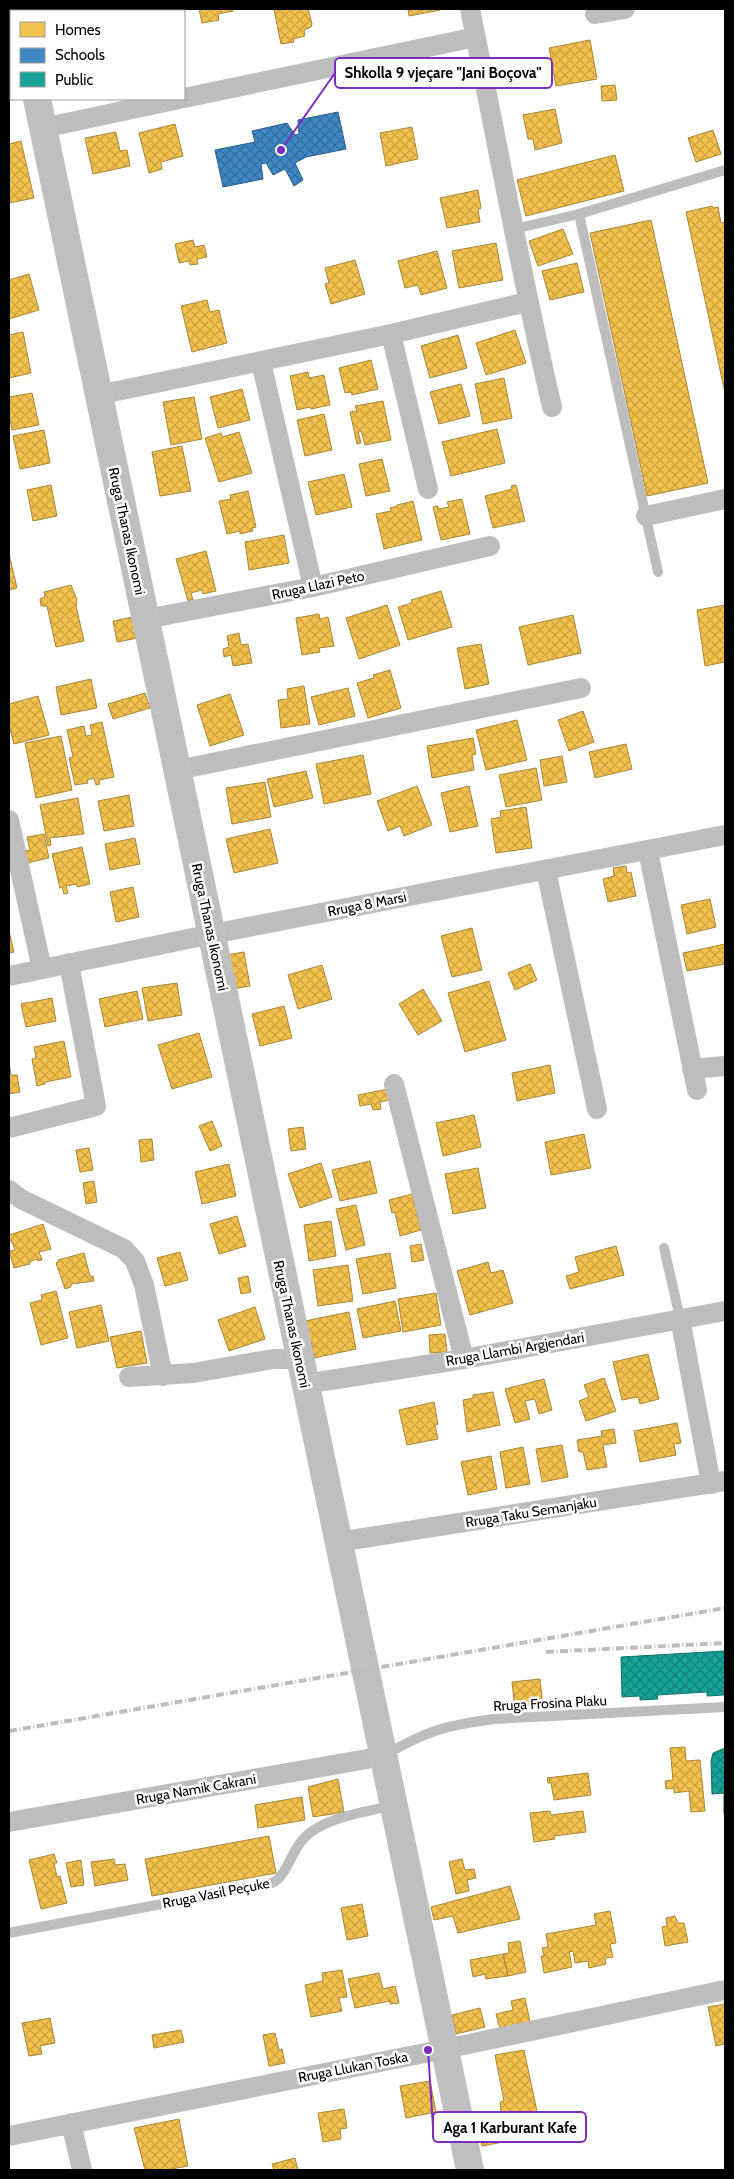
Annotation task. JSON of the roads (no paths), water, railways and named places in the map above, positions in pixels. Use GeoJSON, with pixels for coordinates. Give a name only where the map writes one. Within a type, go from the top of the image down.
{"type":"FeatureCollection","features":[{"type":"Feature","properties":{"kind":"street"},"geometry":{"type":"LineString","coordinates":[[470,9],[510,202],[527,302],[552,407]]}},
{"type":"Feature","properties":{"kind":"street"},"geometry":{"type":"LineString","coordinates":[[595,14],[625,9]]}},
{"type":"Feature","properties":{"kind":"street"},"geometry":{"type":"LineString","coordinates":[[185,98],[476,37]]}},
{"type":"Feature","properties":{"kind":"street","name":"Rruga Thanas Ikonomi"},"geometry":{"type":"LineString","coordinates":[[37,100],[384,1756]]}},
{"type":"Feature","properties":{"kind":"street"},"geometry":{"type":"LineString","coordinates":[[43,128],[174,100]]}},
{"type":"Feature","properties":{"kind":"street"},"geometry":{"type":"LineString","coordinates":[[98,395],[391,334],[527,302]]}},
{"type":"Feature","properties":{"kind":"street"},"geometry":{"type":"LineString","coordinates":[[391,334],[428,489]]}},
{"type":"Feature","properties":{"kind":"street"},"geometry":{"type":"LineString","coordinates":[[261,362],[313,587]]}},
{"type":"Feature","properties":{"kind":"street"},"geometry":{"type":"LineString","coordinates":[[646,516],[725,499]]}},
{"type":"Feature","properties":{"kind":"street","name":"Rruga Llazi Peto"},"geometry":{"type":"LineString","coordinates":[[146,619],[313,587],[490,546]]}},
{"type":"Feature","properties":{"kind":"street"},"geometry":{"type":"LineString","coordinates":[[177,770],[581,688]]}},
{"type":"Feature","properties":{"kind":"street"},"geometry":{"type":"LineString","coordinates":[[10,831],[42,969]]}},
{"type":"Feature","properties":{"kind":"street","name":"Rruga 8 Marsi"},"geometry":{"type":"LineString","coordinates":[[9,976],[212,934],[725,835]]}},
{"type":"Feature","properties":{"kind":"street"},"geometry":{"type":"LineString","coordinates":[[648,851],[697,1090]]}},
{"type":"Feature","properties":{"kind":"street"},"geometry":{"type":"LineString","coordinates":[[546,870],[597,1109]]}},
{"type":"Feature","properties":{"kind":"street"},"geometry":{"type":"LineString","coordinates":[[9,1128],[96,1106],[70,963]]}},
{"type":"Feature","properties":{"kind":"street"},"geometry":{"type":"LineString","coordinates":[[692,1069],[725,1066]]}},
{"type":"Feature","properties":{"kind":"street"},"geometry":{"type":"LineString","coordinates":[[394,1084],[464,1359]]}},
{"type":"Feature","properties":{"kind":"street"},"geometry":{"type":"LineString","coordinates":[[9,1190],[21,1198],[124,1249],[135,1261],[144,1285],[163,1376]]}},
{"type":"Feature","properties":{"kind":"street","name":"Rruga Llambi Argjendari"},"geometry":{"type":"LineString","coordinates":[[129,1377],[193,1373],[273,1358],[302,1371],[464,1359],[725,1311]]}},
{"type":"Feature","properties":{"kind":"street"},"geometry":{"type":"LineString","coordinates":[[680,1318],[718,1482]]}},
{"type":"Feature","properties":{"kind":"street","name":"Rruga Taku Semanjaku"},"geometry":{"type":"LineString","coordinates":[[338,1542],[718,1482]]}},
{"type":"Feature","properties":{"kind":"street"},"geometry":{"type":"LineString","coordinates":[[384,1756],[470,2170]]}},
{"type":"Feature","properties":{"kind":"street","name":"Rruga Namik Cakrani"},"geometry":{"type":"LineString","coordinates":[[9,1822],[384,1756]]}},
{"type":"Feature","properties":{"kind":"street","name":"Rruga Llukan Toska"},"geometry":{"type":"LineString","coordinates":[[9,2136],[445,2049],[725,1990]]}},
{"type":"Feature","properties":{"kind":"street"},"geometry":{"type":"LineString","coordinates":[[71,2123],[82,2170]]}},
{"type":"Feature","properties":{"kind":"lane"},"geometry":{"type":"LineString","coordinates":[[514,229],[579,214],[725,170]]}},
{"type":"Feature","properties":{"kind":"lane"},"geometry":{"type":"LineString","coordinates":[[579,214],[658,572]]}},
{"type":"Feature","properties":{"kind":"lane"},"geometry":{"type":"LineString","coordinates":[[664,1248],[680,1318]]}},
{"type":"Feature","properties":{"kind":"lane","name":"Rruga Frosina Plaku"},"geometry":{"type":"LineString","coordinates":[[384,1756],[412,1739],[439,1728],[462,1723],[725,1707]]}},
{"type":"Feature","properties":{"kind":"lane","name":"Rruga Vasil Peçuke"},"geometry":{"type":"LineString","coordinates":[[9,1933],[272,1883],[278,1881],[282,1875],[296,1847],[307,1835],[323,1823],[394,1805]]}},
{"type":"Feature","properties":{"kind":"railway"},"geometry":{"type":"LineString","coordinates":[[9,1731],[725,1608]]}},
{"type":"Feature","properties":{"kind":"railway"},"geometry":{"type":"LineString","coordinates":[[546,1652],[725,1643]]}},
{"type":"Feature","properties":{"kind":"place","name":"Shkolla 9 vjeçare \"Jani Boçova\""},"geometry":{"type":"Point","coordinates":[281,150]}},
{"type":"Feature","properties":{"kind":"place","name":"Aga 1 Karburant Kafe"},"geometry":{"type":"Point","coordinates":[428,2050]}}]}
